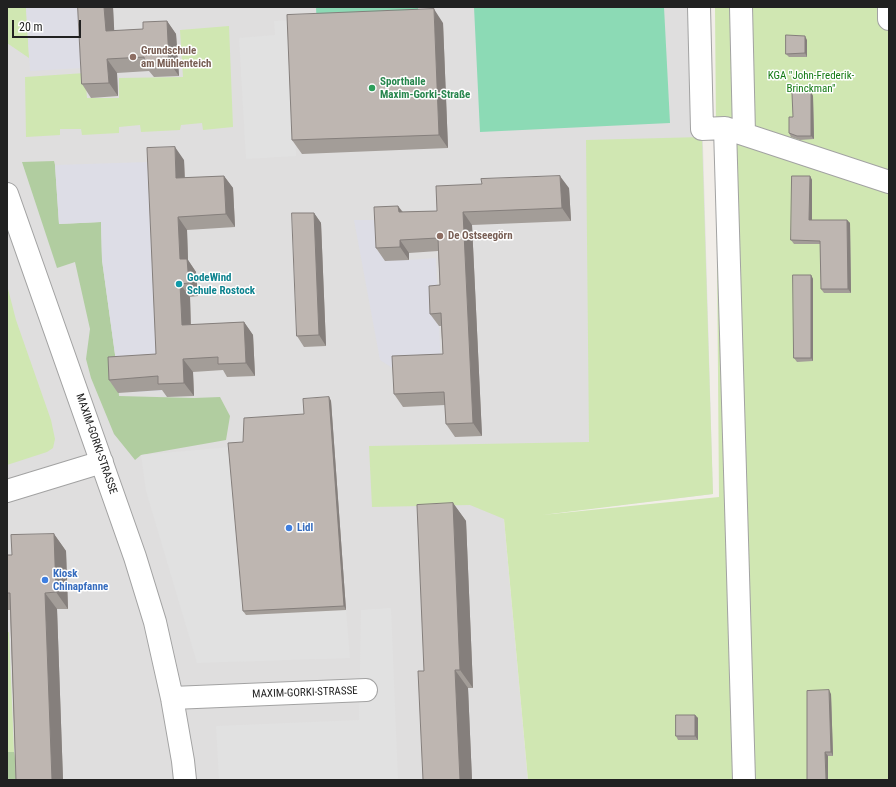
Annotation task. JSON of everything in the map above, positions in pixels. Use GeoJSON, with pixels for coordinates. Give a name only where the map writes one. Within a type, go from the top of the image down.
{"type":"FeatureCollection","features":[{"type":"Feature","properties":{"kind":"street"},"geometry":{"type":"LineString","coordinates":[[699,7],[702,129],[735,131],[889,182]]}},
{"type":"Feature","properties":{"kind":"street"},"geometry":{"type":"LineString","coordinates":[[740,7],[735,131],[744,780]]}},
{"type":"Feature","properties":{"kind":"street"},"geometry":{"type":"LineString","coordinates":[[888,7],[889,19]]}},
{"type":"Feature","properties":{"kind":"street","name":"MAXIM-GORKI-STRASSE"},"geometry":{"type":"LineString","coordinates":[[7,194],[135,557],[155,622],[172,698],[185,780]]}},
{"type":"Feature","properties":{"kind":"street"},"geometry":{"type":"LineString","coordinates":[[7,491],[102,462]]}},
{"type":"Feature","properties":{"kind":"street","name":"MAXIM-GORKI-STRASSE"},"geometry":{"type":"LineString","coordinates":[[172,698],[366,690]]}},
{"type":"Feature","properties":{"kind":"shaded area"},"geometry":{"type":"Polygon","coordinates":[[[7,7],[699,7],[713,494],[504,519],[528,780],[7,780],[7,7]]]}},
{"type":"Feature","properties":{"kind":"shaded area"},"geometry":{"type":"Polygon","coordinates":[[[26,7],[79,7],[83,68],[30,71],[26,7]]]}},
{"type":"Feature","properties":{"kind":"shaded area"},"geometry":{"type":"Polygon","coordinates":[[[292,20],[296,156],[246,159],[239,38],[275,35],[274,21],[292,20]]]}},
{"type":"Feature","properties":{"kind":"shaded area"},"geometry":{"type":"Polygon","coordinates":[[[149,162],[161,391],[135,392],[134,369],[117,369],[102,260],[101,222],[59,224],[55,165],[149,162]]]}},
{"type":"Feature","properties":{"kind":"shaded area"},"geometry":{"type":"Polygon","coordinates":[[[354,220],[383,220],[409,260],[436,258],[441,367],[394,369],[380,360],[354,220]]]}},
{"type":"Feature","properties":{"kind":"shaded area"},"geometry":{"type":"Polygon","coordinates":[[[230,447],[246,614],[346,610],[350,658],[197,663],[146,491],[141,455],[230,447]]]}},
{"type":"Feature","properties":{"kind":"shaded area"},"geometry":{"type":"Polygon","coordinates":[[[391,608],[398,780],[219,780],[216,726],[359,720],[361,610],[391,608]]]}},
{"type":"Feature","properties":{"kind":"green space"},"geometry":{"type":"Polygon","coordinates":[[[7,7],[26,7],[29,58],[7,43],[7,7]]]}},
{"type":"Feature","properties":{"kind":"green space"},"geometry":{"type":"Polygon","coordinates":[[[316,7],[418,7],[419,23],[317,28],[316,7]]]}},
{"type":"Feature","properties":{"kind":"green space"},"geometry":{"type":"Polygon","coordinates":[[[474,7],[664,7],[670,123],[480,132],[474,7]]]}},
{"type":"Feature","properties":{"kind":"green space","name":"KGA \"John-Frederik- Brinckman\""},"geometry":{"type":"Polygon","coordinates":[[[715,7],[889,7],[889,780],[528,780],[504,519],[470,505],[372,507],[369,446],[589,442],[586,140],[702,137],[713,494],[542,515],[719,497],[715,7]]]}},
{"type":"Feature","properties":{"kind":"green space"},"geometry":{"type":"Polygon","coordinates":[[[229,26],[233,127],[203,130],[202,123],[181,125],[180,130],[141,132],[140,125],[119,127],[119,133],[82,135],[81,129],[60,129],[60,135],[26,137],[25,77],[85,73],[87,98],[119,98],[119,78],[183,77],[180,30],[229,26]]]}},
{"type":"Feature","properties":{"kind":"green space"},"geometry":{"type":"Polygon","coordinates":[[[54,161],[59,224],[101,222],[102,260],[117,369],[119,396],[194,398],[220,397],[230,416],[226,440],[141,455],[135,460],[114,434],[91,378],[86,359],[90,329],[75,262],[57,268],[22,162],[54,161]]]}},
{"type":"Feature","properties":{"kind":"green space"},"geometry":{"type":"Polygon","coordinates":[[[7,285],[16,320],[51,420],[55,439],[53,448],[47,452],[7,465],[7,285]]]}},
{"type":"Feature","properties":{"kind":"green space"},"geometry":{"type":"Polygon","coordinates":[[[9,632],[14,752],[18,780],[7,780],[7,633],[9,632]]]}},
{"type":"Feature","properties":{"kind":"green space"},"geometry":{"type":"Polygon","coordinates":[[[7,752],[14,752],[18,780],[7,780],[7,752]]]}},
{"type":"Feature","properties":{"kind":"building"},"geometry":{"type":"Polygon","coordinates":[[[78,7],[104,7],[106,31],[143,29],[143,22],[167,21],[169,62],[145,64],[144,57],[107,59],[109,83],[82,84],[78,7]]]}},
{"type":"Feature","properties":{"kind":"building","name":"Sporthalle Maxim-Gorki-Straße"},"geometry":{"type":"Polygon","coordinates":[[[434,9],[439,135],[292,140],[287,15],[434,9]]]}},
{"type":"Feature","properties":{"kind":"building"},"geometry":{"type":"Polygon","coordinates":[[[786,35],[805,36],[805,53],[786,54],[786,35]]]}},
{"type":"Feature","properties":{"kind":"building"},"geometry":{"type":"Polygon","coordinates":[[[811,92],[811,136],[797,136],[789,133],[789,117],[793,117],[792,93],[811,92]]]}},
{"type":"Feature","properties":{"kind":"building"},"geometry":{"type":"Polygon","coordinates":[[[175,147],[176,178],[224,176],[226,214],[178,217],[180,259],[187,259],[189,283],[180,284],[182,325],[244,322],[246,363],[218,364],[218,357],[183,359],[184,383],[158,384],[158,376],[109,380],[108,357],[156,354],[147,148],[175,147]]]}},
{"type":"Feature","properties":{"kind":"building"},"geometry":{"type":"Polygon","coordinates":[[[560,176],[562,208],[463,212],[473,423],[446,424],[444,392],[394,394],[392,356],[443,354],[441,313],[430,314],[429,286],[440,285],[438,238],[400,240],[400,247],[376,248],[374,207],[398,206],[399,212],[437,211],[436,186],[482,184],[481,179],[560,176]]]}},
{"type":"Feature","properties":{"kind":"building"},"geometry":{"type":"Polygon","coordinates":[[[792,176],[810,176],[809,220],[847,220],[848,289],[821,289],[820,241],[791,240],[792,176]]]}},
{"type":"Feature","properties":{"kind":"building"},"geometry":{"type":"Polygon","coordinates":[[[292,213],[314,213],[319,335],[297,336],[292,213]]]}},
{"type":"Feature","properties":{"kind":"building"},"geometry":{"type":"Polygon","coordinates":[[[793,275],[811,275],[811,358],[794,358],[793,275]]]}},
{"type":"Feature","properties":{"kind":"building","name":"Lidl"},"geometry":{"type":"Polygon","coordinates":[[[329,397],[344,606],[243,611],[228,443],[243,442],[244,418],[304,414],[303,399],[329,397]]]}},
{"type":"Feature","properties":{"kind":"building"},"geometry":{"type":"Polygon","coordinates":[[[453,503],[460,670],[455,670],[460,780],[423,780],[418,671],[424,671],[417,505],[453,503]]]}},
{"type":"Feature","properties":{"kind":"building"},"geometry":{"type":"Polygon","coordinates":[[[54,534],[56,592],[45,593],[52,780],[16,780],[10,593],[7,593],[7,555],[12,555],[11,535],[54,534]]]}},
{"type":"Feature","properties":{"kind":"building"},"geometry":{"type":"Polygon","coordinates":[[[829,690],[831,752],[825,752],[826,780],[807,780],[807,691],[829,690]]]}},
{"type":"Feature","properties":{"kind":"building"},"geometry":{"type":"Polygon","coordinates":[[[676,715],[695,715],[695,736],[676,736],[676,715]]]}},
{"type":"Feature","properties":{"kind":"place","name":"Grundschule am Mühlenteich"},"geometry":{"type":"Point","coordinates":[133,57]}},
{"type":"Feature","properties":{"kind":"place","name":"Sporthalle Maxim-Gorki-Straße"},"geometry":{"type":"Point","coordinates":[372,88]}},
{"type":"Feature","properties":{"kind":"place","name":"De Ostseegörn"},"geometry":{"type":"Point","coordinates":[440,236]}},
{"type":"Feature","properties":{"kind":"place","name":"GodeWind Schule Rostock"},"geometry":{"type":"Point","coordinates":[179,284]}},
{"type":"Feature","properties":{"kind":"place","name":"Lidl"},"geometry":{"type":"Point","coordinates":[289,528]}},
{"type":"Feature","properties":{"kind":"place","name":"Kiosk Chinapfanne"},"geometry":{"type":"Point","coordinates":[45,580]}}]}
